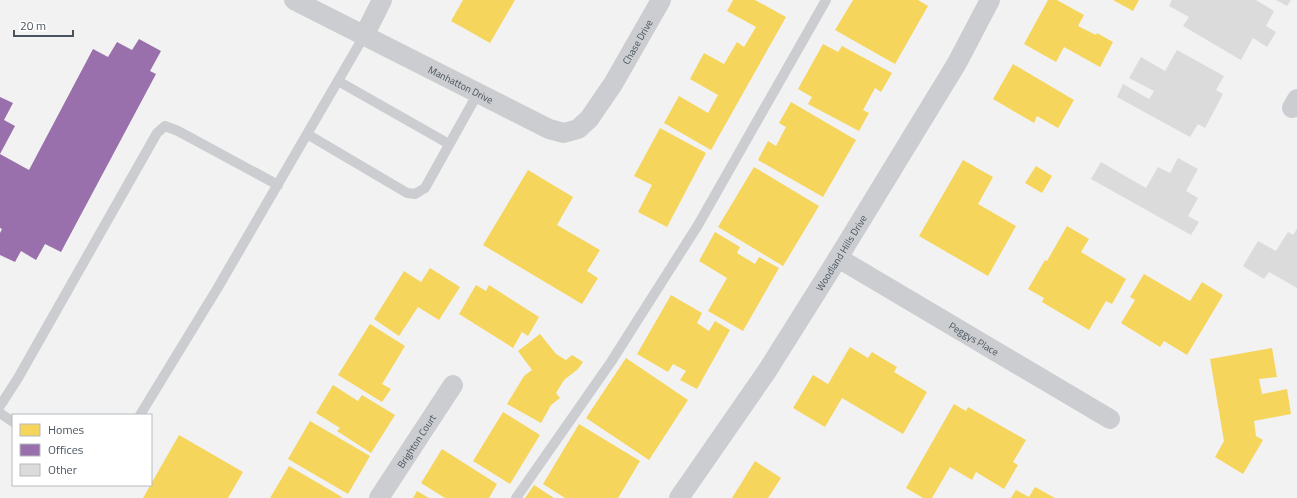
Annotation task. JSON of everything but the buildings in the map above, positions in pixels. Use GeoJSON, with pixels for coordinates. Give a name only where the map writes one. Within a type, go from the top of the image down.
{"type":"FeatureCollection","features":[{"type":"Feature","properties":{"kind":"street","name":"Manhatton Drive"},"geometry":{"type":"LineString","coordinates":[[294,0],[549,129],[564,133],[578,128],[589,119],[613,84]]}},
{"type":"Feature","properties":{"kind":"street"},"geometry":{"type":"LineString","coordinates":[[364,36],[382,0]]}},
{"type":"Feature","properties":{"kind":"street","name":"Chase Drive"},"geometry":{"type":"LineString","coordinates":[[613,84],[661,0]]}},
{"type":"Feature","properties":{"kind":"street","name":"Woodland Hills Drive"},"geometry":{"type":"LineString","coordinates":[[679,498],[767,371],[838,258],[957,63],[990,0]]}},
{"type":"Feature","properties":{"kind":"street","name":"Peggys Place"},"geometry":{"type":"LineString","coordinates":[[838,258],[1110,419]]}},
{"type":"Feature","properties":{"kind":"street","name":"Brighton Court"},"geometry":{"type":"LineString","coordinates":[[379,498],[453,385]]}},
{"type":"Feature","properties":{"kind":"lane"},"geometry":{"type":"LineString","coordinates":[[516,498],[611,362],[694,232],[826,0]]}},
{"type":"Feature","properties":{"kind":"lane"},"geometry":{"type":"LineString","coordinates":[[141,414],[213,296],[364,36]]}},
{"type":"Feature","properties":{"kind":"lane"},"geometry":{"type":"LineString","coordinates":[[338,81],[449,144]]}},
{"type":"Feature","properties":{"kind":"lane"},"geometry":{"type":"LineString","coordinates":[[307,134],[407,193],[415,194],[425,188],[478,93]]}},
{"type":"Feature","properties":{"kind":"lane"},"geometry":{"type":"LineString","coordinates":[[0,406],[18,378],[157,133],[164,126],[178,131],[278,185]]}},
{"type":"Feature","properties":{"kind":"lane"},"geometry":{"type":"LineString","coordinates":[[0,413],[12,421]]}}]}
